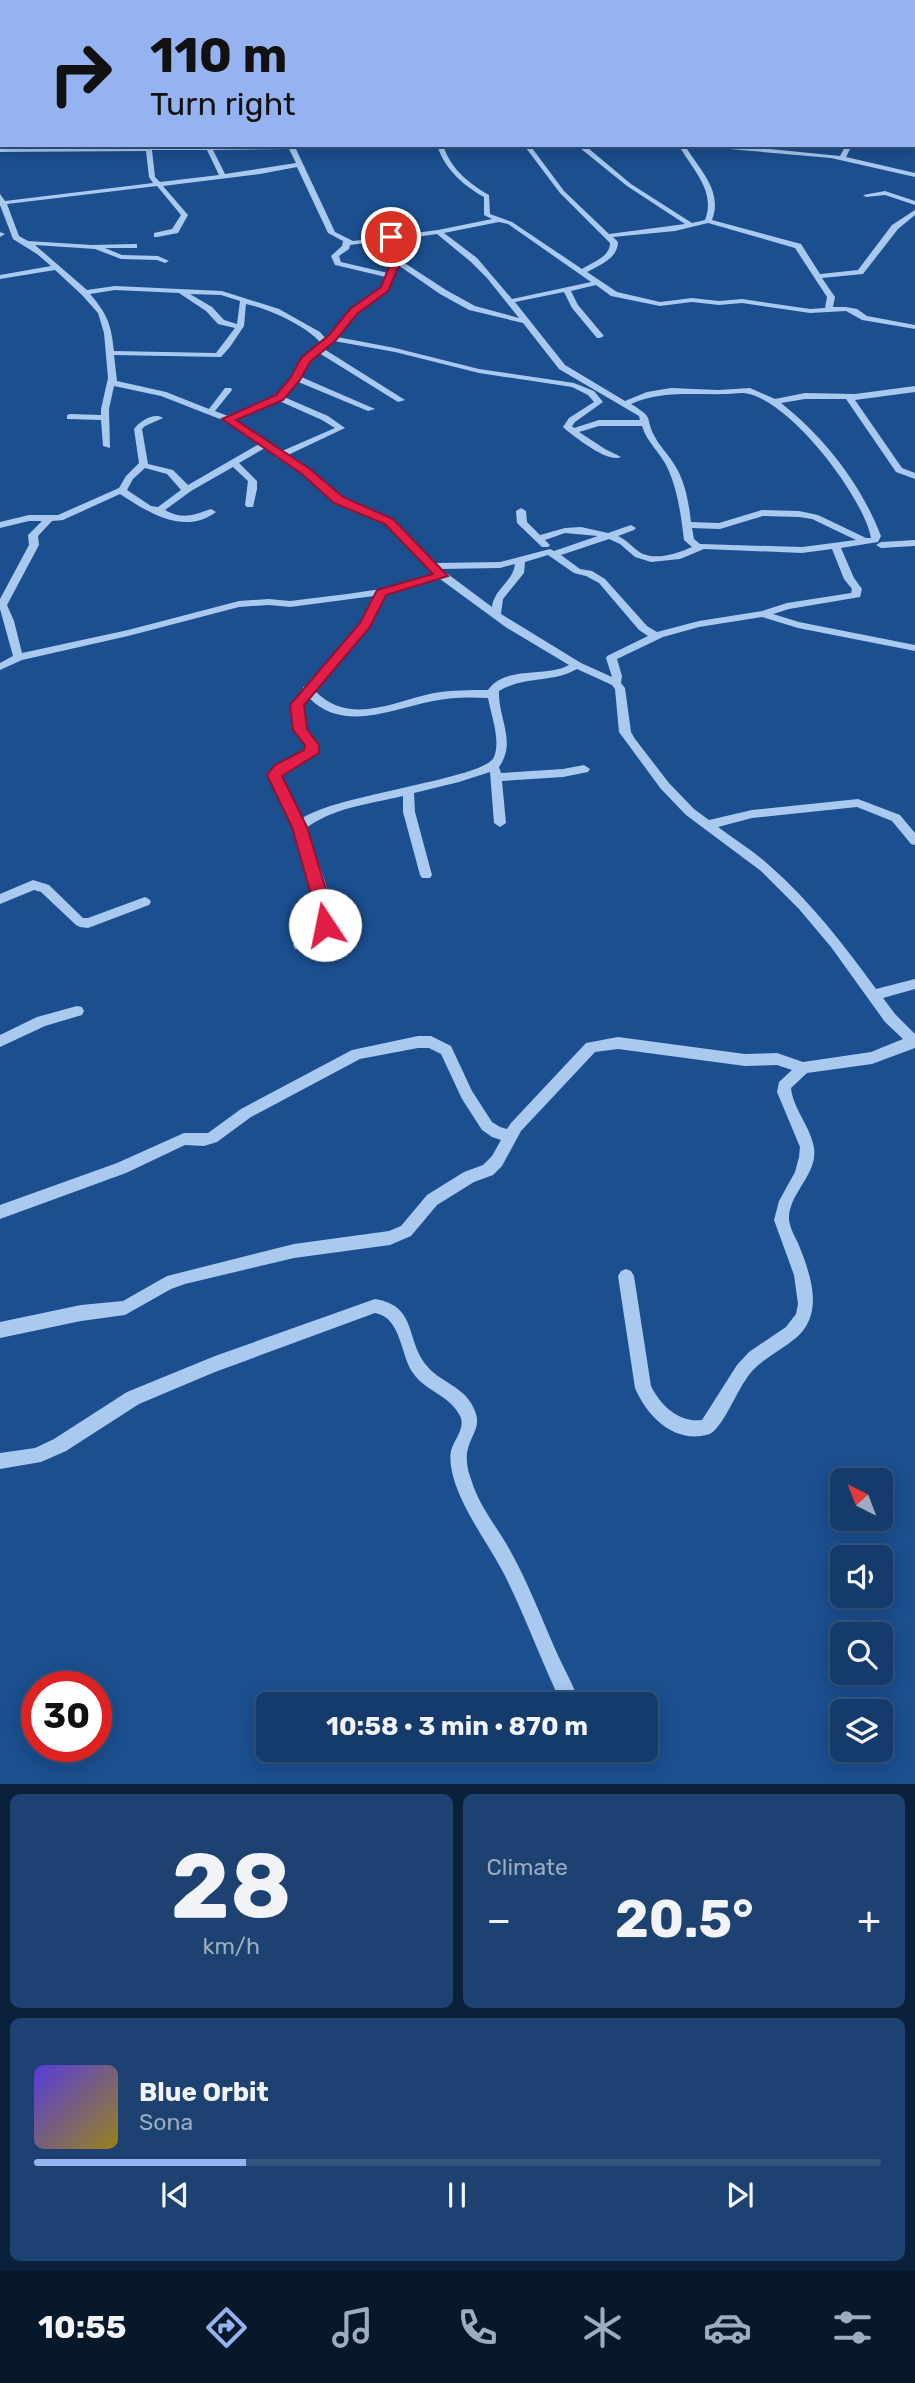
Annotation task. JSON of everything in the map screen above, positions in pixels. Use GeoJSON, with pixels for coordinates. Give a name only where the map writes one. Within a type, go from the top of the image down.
{"type":"FeatureCollection","features":[{"type":"Feature","properties":{"kind":"street"},"geometry":{"type":"LineString","coordinates":[[0,150],[324,147]]}},
{"type":"Feature","properties":{"kind":"street"},"geometry":{"type":"LineString","coordinates":[[440,147],[445,158],[466,183],[487,196],[485,213],[510,223],[614,294],[660,304],[692,300],[719,303],[742,300],[801,310],[850,310],[865,318],[915,327]]}},
{"type":"Feature","properties":{"kind":"street"},"geometry":{"type":"LineString","coordinates":[[531,147],[562,192],[614,242],[614,249],[609,256],[583,272]]}},
{"type":"Feature","properties":{"kind":"street"},"geometry":{"type":"LineString","coordinates":[[583,147],[684,147],[712,193],[713,210],[708,221]]}},
{"type":"Feature","properties":{"kind":"street"},"geometry":{"type":"LineString","coordinates":[[583,147],[629,185],[692,226]]}},
{"type":"Feature","properties":{"kind":"street"},"geometry":{"type":"LineString","coordinates":[[722,147],[842,158],[915,175]]}},
{"type":"Feature","properties":{"kind":"street"},"geometry":{"type":"LineString","coordinates":[[842,158],[848,147]]}},
{"type":"Feature","properties":{"kind":"street"},"geometry":{"type":"LineString","coordinates":[[292,148],[332,233],[346,242],[361,243],[438,232],[497,220]]}},
{"type":"Feature","properties":{"kind":"street"},"geometry":{"type":"LineString","coordinates":[[149,149],[150,172],[185,215],[175,231],[157,235]]}},
{"type":"Feature","properties":{"kind":"street"},"geometry":{"type":"LineString","coordinates":[[210,150],[222,175]]}},
{"type":"Feature","properties":{"kind":"street"},"geometry":{"type":"LineString","coordinates":[[107,446],[104,418],[111,380],[106,321],[85,293],[57,267],[26,243],[3,234],[1,200],[260,172],[300,164]]}},
{"type":"Feature","properties":{"kind":"street"},"geometry":{"type":"LineString","coordinates":[[866,195],[889,194],[915,203]]}},
{"type":"Feature","properties":{"kind":"street"},"geometry":{"type":"LineString","coordinates":[[818,276],[860,271],[895,227],[915,212]]}},
{"type":"Feature","properties":{"kind":"street"},"geometry":{"type":"LineString","coordinates":[[607,236],[692,226],[708,221],[799,246],[831,297],[829,310]]}},
{"type":"Feature","properties":{"kind":"street"},"geometry":{"type":"LineString","coordinates":[[438,232],[474,260],[511,301],[562,367],[643,415],[650,437],[672,467],[684,503],[689,540],[697,546]]}},
{"type":"Feature","properties":{"kind":"street"},"geometry":{"type":"LineString","coordinates":[[228,419],[279,398],[296,378],[300,367],[353,312],[385,289],[399,251],[391,237]]}},
{"type":"Feature","properties":{"kind":"street"},"geometry":{"type":"LineString","coordinates":[[346,242],[346,247],[335,256],[338,263],[390,276]]}},
{"type":"Feature","properties":{"kind":"street"},"geometry":{"type":"LineString","coordinates":[[26,243],[134,246]]}},
{"type":"Feature","properties":{"kind":"street"},"geometry":{"type":"LineString","coordinates":[[91,246],[121,257],[158,258],[165,261]]}},
{"type":"Feature","properties":{"kind":"street"},"geometry":{"type":"LineString","coordinates":[[396,260],[433,286],[472,308],[527,322]]}},
{"type":"Feature","properties":{"kind":"street"},"geometry":{"type":"LineString","coordinates":[[0,277],[57,267]]}},
{"type":"Feature","properties":{"kind":"street"},"geometry":{"type":"LineString","coordinates":[[511,301],[596,283]]}},
{"type":"Feature","properties":{"kind":"street"},"geometry":{"type":"LineString","coordinates":[[85,293],[116,288],[182,293],[216,292],[244,301],[292,320],[317,334],[401,400]]}},
{"type":"Feature","properties":{"kind":"street"},"geometry":{"type":"LineString","coordinates":[[566,288],[575,306],[600,336]]}},
{"type":"Feature","properties":{"kind":"street"},"geometry":{"type":"LineString","coordinates":[[182,293],[209,309],[221,322],[238,327]]}},
{"type":"Feature","properties":{"kind":"street"},"geometry":{"type":"LineString","coordinates":[[110,353],[218,355],[226,350],[242,321],[241,305],[244,301]]}},
{"type":"Feature","properties":{"kind":"street"},"geometry":{"type":"LineString","coordinates":[[326,343],[395,349],[479,371],[574,385],[596,397],[598,402],[568,423],[567,427],[602,451],[617,457]]}},
{"type":"Feature","properties":{"kind":"street"},"geometry":{"type":"LineString","coordinates":[[532,379],[562,367]]}},
{"type":"Feature","properties":{"kind":"street"},"geometry":{"type":"LineString","coordinates":[[296,378],[370,409]]}},
{"type":"Feature","properties":{"kind":"street"},"geometry":{"type":"LineString","coordinates":[[111,380],[121,386],[149,390],[228,419],[306,472],[338,500],[389,521],[442,576],[511,626],[577,666],[617,683]]}},
{"type":"Feature","properties":{"kind":"street"},"geometry":{"type":"LineString","coordinates":[[540,539],[552,532],[571,528],[608,535],[623,542],[638,555],[652,558],[681,555],[697,546],[802,550],[875,540],[875,533],[838,464],[826,449],[773,402],[752,391],[720,393],[676,389],[645,395],[625,404]]}},
{"type":"Feature","properties":{"kind":"street"},"geometry":{"type":"LineString","coordinates":[[773,402],[814,396],[848,396],[915,389]]}},
{"type":"Feature","properties":{"kind":"street"},"geometry":{"type":"LineString","coordinates":[[211,411],[228,390]]}},
{"type":"Feature","properties":{"kind":"street"},"geometry":{"type":"LineString","coordinates":[[848,396],[899,470],[915,476]]}},
{"type":"Feature","properties":{"kind":"street"},"geometry":{"type":"LineString","coordinates":[[279,398],[341,428],[279,456]]}},
{"type":"Feature","properties":{"kind":"street"},"geometry":{"type":"LineString","coordinates":[[70,417],[104,418]]}},
{"type":"Feature","properties":{"kind":"street"},"geometry":{"type":"LineString","coordinates":[[0,524],[29,518],[60,518],[104,496],[122,491],[145,459],[138,441],[138,429],[159,418]]}},
{"type":"Feature","properties":{"kind":"street"},"geometry":{"type":"LineString","coordinates":[[572,431],[599,423],[647,423]]}},
{"type":"Feature","properties":{"kind":"street"},"geometry":{"type":"LineString","coordinates":[[158,510],[264,445]]}},
{"type":"Feature","properties":{"kind":"street"},"geometry":{"type":"LineString","coordinates":[[234,463],[254,481],[250,505]]}},
{"type":"Feature","properties":{"kind":"street"},"geometry":{"type":"LineString","coordinates":[[143,465],[170,472],[187,490]]}},
{"type":"Feature","properties":{"kind":"street"},"geometry":{"type":"LineString","coordinates":[[122,491],[149,509],[158,510],[172,519],[184,521],[211,512]]}},
{"type":"Feature","properties":{"kind":"street"},"geometry":{"type":"LineString","coordinates":[[521,511],[522,523],[551,553],[577,571],[596,577],[643,628],[659,635]]}},
{"type":"Feature","properties":{"kind":"street"},"geometry":{"type":"LineString","coordinates":[[688,525],[720,526],[762,513],[799,514],[815,517],[840,531],[868,541]]}},
{"type":"Feature","properties":{"kind":"street"},"geometry":{"type":"LineString","coordinates":[[19,657],[13,647],[1,603],[34,545],[33,535],[49,519]]}},
{"type":"Feature","properties":{"kind":"street"},"geometry":{"type":"LineString","coordinates":[[432,566],[500,565],[551,553],[631,528]]}},
{"type":"Feature","properties":{"kind":"street"},"geometry":{"type":"LineString","coordinates":[[881,545],[915,543]]}},
{"type":"Feature","properties":{"kind":"street"},"geometry":{"type":"LineString","coordinates":[[0,1330],[81,1313],[125,1308],[167,1283],[265,1257],[390,1238],[406,1231],[432,1200],[469,1177],[488,1170],[516,1127],[590,1047],[618,1043],[746,1060],[777,1059],[803,1068],[872,1058],[915,1041],[898,1026],[803,906],[765,868],[673,796],[625,732],[617,676],[611,658],[659,635],[699,624],[856,595],[857,589],[849,579],[835,545]]}},
{"type":"Feature","properties":{"kind":"street"},"geometry":{"type":"LineString","coordinates":[[496,613],[498,598],[519,573],[520,561]]}},
{"type":"Feature","properties":{"kind":"street"},"geometry":{"type":"LineString","coordinates":[[0,667],[19,657],[154,627],[239,604],[310,603],[381,593],[442,576]]}},
{"type":"Feature","properties":{"kind":"street"},"geometry":{"type":"LineString","coordinates":[[299,945],[321,932],[326,916],[300,827],[274,775],[311,753],[312,745],[300,730],[297,705],[307,690],[366,624],[381,593]]}},
{"type":"Feature","properties":{"kind":"street"},"geometry":{"type":"LineString","coordinates":[[762,614],[798,625],[915,648]]}},
{"type":"Feature","properties":{"kind":"street"},"geometry":{"type":"LineString","coordinates":[[500,823],[495,771],[502,742],[493,694],[499,686],[517,678],[530,674],[566,673],[577,666]]}},
{"type":"Feature","properties":{"kind":"street"},"geometry":{"type":"LineString","coordinates":[[307,690],[314,699],[335,711],[363,714],[402,707],[431,697],[493,694]]}},
{"type":"Feature","properties":{"kind":"street"},"geometry":{"type":"LineString","coordinates":[[300,827],[326,811],[459,778],[495,771],[584,769]]}},
{"type":"Feature","properties":{"kind":"street"},"geometry":{"type":"LineString","coordinates":[[408,790],[409,812],[426,875]]}},
{"type":"Feature","properties":{"kind":"street"},"geometry":{"type":"LineString","coordinates":[[708,825],[752,814],[858,803],[896,818],[915,841]]}},
{"type":"Feature","properties":{"kind":"street"},"geometry":{"type":"LineString","coordinates":[[0,899],[33,885],[42,886],[69,914],[80,922],[88,923],[145,902]]}},
{"type":"Feature","properties":{"kind":"street"},"geometry":{"type":"LineString","coordinates":[[873,995],[915,984]]}},
{"type":"Feature","properties":{"kind":"street"},"geometry":{"type":"LineString","coordinates":[[0,1041],[41,1021],[77,1011]]}},
{"type":"Feature","properties":{"kind":"street"},"geometry":{"type":"LineString","coordinates":[[0,1212],[121,1168],[184,1139],[212,1138],[246,1113],[357,1054],[418,1042],[431,1042],[446,1050],[467,1095],[487,1126],[497,1133],[512,1136]]}},
{"type":"Feature","properties":{"kind":"street"},"geometry":{"type":"LineString","coordinates":[[626,1276],[643,1388],[650,1403],[663,1417],[674,1423],[696,1430],[707,1427],[747,1365],[798,1326],[806,1314],[807,1303],[800,1274],[781,1220],[781,1211],[799,1182],[808,1157],[803,1135],[784,1092],[788,1080],[803,1068]]}},
{"type":"Feature","properties":{"kind":"street"},"geometry":{"type":"LineString","coordinates":[[0,1461],[35,1456],[60,1445],[134,1398],[215,1364],[375,1306],[384,1306],[395,1313],[421,1372],[432,1383],[448,1389],[469,1416],[470,1426],[459,1453],[460,1474],[469,1501],[510,1567],[566,1692]]}},
{"type":"Feature","properties":{"kind":"route"},"geometry":{"type":"LineString","coordinates":[[325,925],[326,916],[300,827],[274,775],[311,753],[312,745],[300,730],[297,705],[366,624],[381,593],[442,576],[389,521],[338,500],[306,472],[290,464],[228,419],[284,394],[305,361],[332,338],[353,312],[385,289],[399,254],[391,237]]}}]}
